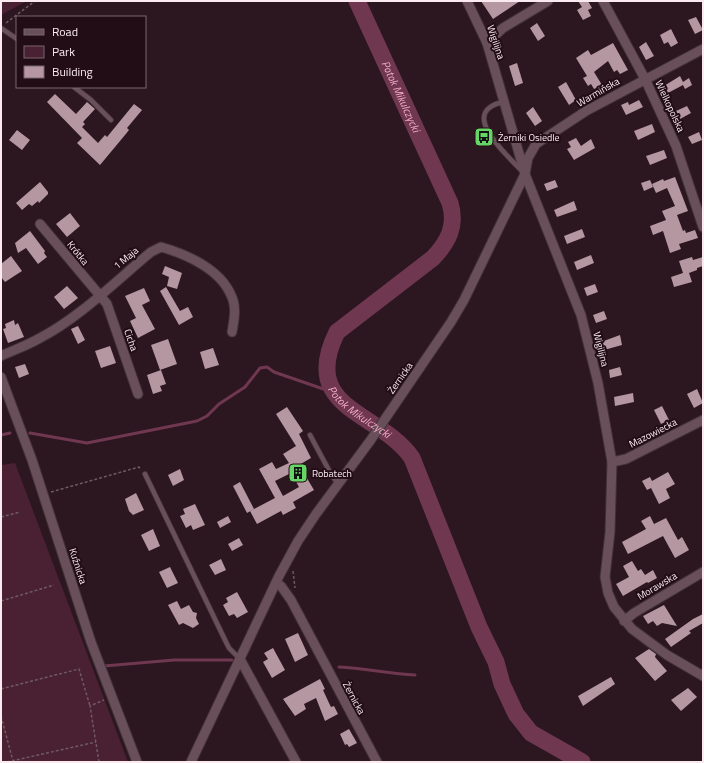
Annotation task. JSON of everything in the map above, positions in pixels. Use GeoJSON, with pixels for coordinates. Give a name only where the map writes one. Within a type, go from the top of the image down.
{"type":"FeatureCollection","features":[{"type":"Feature","properties":{"kind":"street","name":"Wigilijna"},"geometry":{"type":"LineString","coordinates":[[467,1],[487,43],[525,174],[581,314],[598,383],[612,462],[610,532],[605,577],[614,607],[624,621],[667,655],[703,676]]}},
{"type":"Feature","properties":{"kind":"street"},"geometry":{"type":"LineString","coordinates":[[487,43],[503,28],[548,1]]}},
{"type":"Feature","properties":{"kind":"street","name":"Wielkopolska"},"geometry":{"type":"LineString","coordinates":[[603,1],[645,79],[676,146],[703,227]]}},
{"type":"Feature","properties":{"kind":"street","name":"Warmińska"},"geometry":{"type":"LineString","coordinates":[[525,174],[528,158],[536,144],[586,111],[703,49]]}},
{"type":"Feature","properties":{"kind":"street","name":"Żernicka"},"geometry":{"type":"LineString","coordinates":[[191,762],[276,583],[298,541],[338,483],[370,441],[464,300],[525,174]]}},
{"type":"Feature","properties":{"kind":"street","name":"Krótka"},"geometry":{"type":"LineString","coordinates":[[40,224],[100,296]]}},
{"type":"Feature","properties":{"kind":"street","name":"1 Maja"},"geometry":{"type":"LineString","coordinates":[[1,356],[41,338],[100,296],[151,252],[161,247],[178,252],[207,268],[221,280],[232,295],[235,311],[232,332]]}},
{"type":"Feature","properties":{"kind":"street","name":"Cicha"},"geometry":{"type":"LineString","coordinates":[[100,296],[107,304],[138,394]]}},
{"type":"Feature","properties":{"kind":"street","name":"Kuźnicka"},"geometry":{"type":"LineString","coordinates":[[1,377],[43,494],[91,642],[136,762]]}},
{"type":"Feature","properties":{"kind":"street","name":"Mazowiecka"},"geometry":{"type":"LineString","coordinates":[[612,462],[626,459],[703,420]]}},
{"type":"Feature","properties":{"kind":"street","name":"Morawska"},"geometry":{"type":"LineString","coordinates":[[624,621],[634,613],[703,572]]}},
{"type":"Feature","properties":{"kind":"street","name":"Żernicka"},"geometry":{"type":"LineString","coordinates":[[276,583],[281,586],[291,600],[377,762]]}},
{"type":"Feature","properties":{"kind":"street"},"geometry":{"type":"LineString","coordinates":[[240,659],[296,762]]}},
{"type":"Feature","properties":{"kind":"lane"},"geometry":{"type":"LineString","coordinates":[[1,27],[16,38]]}},
{"type":"Feature","properties":{"kind":"lane"},"geometry":{"type":"LineString","coordinates":[[75,88],[91,100],[112,120]]}},
{"type":"Feature","properties":{"kind":"lane"},"geometry":{"type":"LineString","coordinates":[[503,102],[494,104],[486,109],[483,118],[486,128],[494,141],[525,174]]}},
{"type":"Feature","properties":{"kind":"lane"},"geometry":{"type":"LineString","coordinates":[[310,435],[332,476],[338,483]]}},
{"type":"Feature","properties":{"kind":"lane"},"geometry":{"type":"LineString","coordinates":[[145,474],[229,648],[240,659]]}},
{"type":"Feature","properties":{"kind":"path"},"geometry":{"type":"LineString","coordinates":[[1,27],[35,1]]}},
{"type":"Feature","properties":{"kind":"path"},"geometry":{"type":"LineString","coordinates":[[43,494],[139,467],[145,474]]}},
{"type":"Feature","properties":{"kind":"path"},"geometry":{"type":"LineString","coordinates":[[1,516],[20,512]]}},
{"type":"Feature","properties":{"kind":"path"},"geometry":{"type":"LineString","coordinates":[[1,601],[54,585]]}},
{"type":"Feature","properties":{"kind":"path"},"geometry":{"type":"LineString","coordinates":[[1,689],[79,669],[90,706],[99,762]]}},
{"type":"Feature","properties":{"kind":"path"},"geometry":{"type":"LineString","coordinates":[[90,706],[111,697]]}},
{"type":"Feature","properties":{"kind":"path"},"geometry":{"type":"LineString","coordinates":[[1,716],[13,761]]}},
{"type":"Feature","properties":{"kind":"path"},"geometry":{"type":"LineString","coordinates":[[7,762],[96,742]]}},
{"type":"Feature","properties":{"kind":"green space"},"geometry":{"type":"Polygon","coordinates":[[[1,1],[27,1],[1,15],[1,1]]]}},
{"type":"Feature","properties":{"kind":"green space"},"geometry":{"type":"Polygon","coordinates":[[[15,463],[128,762],[1,762],[1,465],[15,463]]]}},
{"type":"Feature","properties":{"kind":"building"},"geometry":{"type":"Polygon","coordinates":[[[481,1],[520,1],[493,19],[481,1]]]}},
{"type":"Feature","properties":{"kind":"building"},"geometry":{"type":"Polygon","coordinates":[[[578,1],[588,1],[592,8],[588,10],[591,16],[583,20],[577,10],[582,7],[578,1]]]}},
{"type":"Feature","properties":{"kind":"building"},"geometry":{"type":"Polygon","coordinates":[[[696,17],[703,30],[695,34],[688,20],[696,17]]]}},
{"type":"Feature","properties":{"kind":"building"},"geometry":{"type":"Polygon","coordinates":[[[537,23],[545,36],[538,41],[530,28],[537,23]]]}},
{"type":"Feature","properties":{"kind":"building"},"geometry":{"type":"Polygon","coordinates":[[[671,29],[678,43],[671,47],[668,42],[664,44],[660,35],[671,29]]]}},
{"type":"Feature","properties":{"kind":"building"},"geometry":{"type":"Polygon","coordinates":[[[646,42],[654,56],[646,60],[639,47],[646,42]]]}},
{"type":"Feature","properties":{"kind":"building"},"geometry":{"type":"Polygon","coordinates":[[[613,43],[628,70],[620,74],[617,70],[614,72],[608,61],[594,72],[602,85],[594,89],[591,84],[588,86],[583,78],[587,76],[576,58],[588,50],[591,55],[613,43]]]}},
{"type":"Feature","properties":{"kind":"building"},"geometry":{"type":"Polygon","coordinates":[[[517,63],[523,83],[515,86],[509,66],[517,63]]]}},
{"type":"Feature","properties":{"kind":"building"},"geometry":{"type":"Polygon","coordinates":[[[680,76],[683,82],[689,78],[692,85],[685,89],[683,85],[668,93],[664,86],[680,76]]]}},
{"type":"Feature","properties":{"kind":"building"},"geometry":{"type":"Polygon","coordinates":[[[566,82],[576,100],[569,105],[558,87],[566,82]]]}},
{"type":"Feature","properties":{"kind":"building"},"geometry":{"type":"Polygon","coordinates":[[[55,94],[76,114],[87,102],[95,109],[83,122],[85,124],[82,127],[98,143],[105,135],[107,137],[134,104],[142,110],[127,128],[129,130],[100,165],[77,143],[82,138],[47,102],[55,94]]]}},
{"type":"Feature","properties":{"kind":"building"},"geometry":{"type":"Polygon","coordinates":[[[639,100],[643,107],[626,115],[621,105],[628,102],[629,105],[639,100]]]}},
{"type":"Feature","properties":{"kind":"building"},"geometry":{"type":"Polygon","coordinates":[[[687,106],[691,113],[680,119],[676,111],[687,106]]]}},
{"type":"Feature","properties":{"kind":"building"},"geometry":{"type":"Polygon","coordinates":[[[533,107],[542,121],[535,126],[526,113],[533,107]]]}},
{"type":"Feature","properties":{"kind":"building"},"geometry":{"type":"Polygon","coordinates":[[[652,124],[655,132],[638,140],[634,131],[652,124]]]}},
{"type":"Feature","properties":{"kind":"building"},"geometry":{"type":"Polygon","coordinates":[[[17,130],[30,140],[22,150],[9,140],[17,130]]]}},
{"type":"Feature","properties":{"kind":"building"},"geometry":{"type":"Polygon","coordinates":[[[699,132],[702,140],[692,144],[688,137],[699,132]]]}},
{"type":"Feature","properties":{"kind":"building"},"geometry":{"type":"Polygon","coordinates":[[[576,138],[581,146],[591,139],[595,148],[574,160],[567,149],[571,147],[568,142],[576,138]]]}},
{"type":"Feature","properties":{"kind":"building"},"geometry":{"type":"Polygon","coordinates":[[[664,150],[667,158],[650,165],[646,156],[664,150]]]}},
{"type":"Feature","properties":{"kind":"building"},"geometry":{"type":"Polygon","coordinates":[[[675,177],[688,211],[677,215],[683,231],[685,230],[686,233],[695,230],[698,238],[679,244],[681,249],[670,253],[663,231],[653,235],[650,226],[666,220],[662,211],[675,206],[667,188],[656,193],[652,184],[663,179],[664,181],[675,177]]]}},
{"type":"Feature","properties":{"kind":"building"},"geometry":{"type":"Polygon","coordinates":[[[555,180],[558,187],[547,191],[544,184],[555,180]]]}},
{"type":"Feature","properties":{"kind":"building"},"geometry":{"type":"Polygon","coordinates":[[[650,180],[653,187],[644,191],[641,183],[650,180]]]}},
{"type":"Feature","properties":{"kind":"building"},"geometry":{"type":"Polygon","coordinates":[[[40,182],[48,194],[39,203],[38,201],[32,206],[29,204],[22,210],[16,203],[40,182]]]}},
{"type":"Feature","properties":{"kind":"building"},"geometry":{"type":"Polygon","coordinates":[[[574,201],[577,210],[557,217],[554,210],[574,201]]]}},
{"type":"Feature","properties":{"kind":"building"},"geometry":{"type":"Polygon","coordinates":[[[70,213],[80,226],[67,237],[56,224],[70,213]]]}},
{"type":"Feature","properties":{"kind":"building"},"geometry":{"type":"Polygon","coordinates":[[[582,229],[585,237],[567,244],[564,236],[582,229]]]}},
{"type":"Feature","properties":{"kind":"building"},"geometry":{"type":"Polygon","coordinates":[[[30,231],[45,251],[44,253],[47,257],[38,264],[26,248],[18,253],[15,243],[30,231]]]}},
{"type":"Feature","properties":{"kind":"building"},"geometry":{"type":"Polygon","coordinates":[[[591,255],[594,263],[577,270],[574,262],[591,255]]]}},
{"type":"Feature","properties":{"kind":"building"},"geometry":{"type":"Polygon","coordinates":[[[11,256],[22,271],[5,282],[1,277],[1,264],[11,256]]]}},
{"type":"Feature","properties":{"kind":"building"},"geometry":{"type":"Polygon","coordinates":[[[692,257],[693,260],[703,257],[703,266],[689,273],[692,282],[674,287],[671,277],[683,273],[679,261],[692,257]]]}},
{"type":"Feature","properties":{"kind":"building"},"geometry":{"type":"Polygon","coordinates":[[[165,266],[182,273],[177,289],[167,286],[169,277],[162,274],[165,266]]]}},
{"type":"Feature","properties":{"kind":"building"},"geometry":{"type":"Polygon","coordinates":[[[595,284],[598,292],[587,296],[584,288],[595,284]]]}},
{"type":"Feature","properties":{"kind":"building"},"geometry":{"type":"Polygon","coordinates":[[[67,286],[78,298],[64,309],[54,297],[67,286]]]}},
{"type":"Feature","properties":{"kind":"building"},"geometry":{"type":"Polygon","coordinates":[[[166,287],[180,311],[188,307],[193,317],[179,325],[160,291],[166,287]]]}},
{"type":"Feature","properties":{"kind":"building"},"geometry":{"type":"Polygon","coordinates":[[[144,288],[150,301],[142,305],[155,329],[138,338],[130,321],[136,318],[125,296],[144,288]]]}},
{"type":"Feature","properties":{"kind":"building"},"geometry":{"type":"Polygon","coordinates":[[[604,311],[607,319],[596,323],[593,315],[604,311]]]}},
{"type":"Feature","properties":{"kind":"building"},"geometry":{"type":"Polygon","coordinates":[[[14,320],[15,325],[18,323],[24,337],[8,343],[3,329],[6,328],[5,324],[14,320]]]}},
{"type":"Feature","properties":{"kind":"building"},"geometry":{"type":"Polygon","coordinates":[[[78,326],[85,340],[78,344],[71,329],[78,326]]]}},
{"type":"Feature","properties":{"kind":"building"},"geometry":{"type":"Polygon","coordinates":[[[620,335],[622,345],[604,350],[601,342],[620,335]]]}},
{"type":"Feature","properties":{"kind":"building"},"geometry":{"type":"Polygon","coordinates":[[[168,339],[177,364],[160,370],[151,345],[168,339]]]}},
{"type":"Feature","properties":{"kind":"building"},"geometry":{"type":"Polygon","coordinates":[[[110,346],[116,363],[101,368],[95,351],[110,346]]]}},
{"type":"Feature","properties":{"kind":"building"},"geometry":{"type":"Polygon","coordinates":[[[213,348],[219,365],[205,369],[200,352],[213,348]]]}},
{"type":"Feature","properties":{"kind":"building"},"geometry":{"type":"Polygon","coordinates":[[[25,364],[29,374],[19,378],[15,367],[25,364]]]}},
{"type":"Feature","properties":{"kind":"building"},"geometry":{"type":"Polygon","coordinates":[[[620,367],[622,375],[610,378],[609,370],[620,367]]]}},
{"type":"Feature","properties":{"kind":"building"},"geometry":{"type":"Polygon","coordinates":[[[161,370],[166,384],[160,386],[162,391],[153,394],[147,375],[161,370]]]}},
{"type":"Feature","properties":{"kind":"building"},"geometry":{"type":"Polygon","coordinates":[[[697,389],[703,403],[694,408],[687,394],[697,389]]]}},
{"type":"Feature","properties":{"kind":"building"},"geometry":{"type":"Polygon","coordinates":[[[633,393],[634,402],[615,406],[614,397],[633,393]]]}},
{"type":"Feature","properties":{"kind":"building"},"geometry":{"type":"Polygon","coordinates":[[[662,406],[669,420],[661,424],[654,410],[662,406]]]}},
{"type":"Feature","properties":{"kind":"building"},"geometry":{"type":"Polygon","coordinates":[[[287,407],[303,431],[299,434],[311,458],[299,465],[314,490],[293,502],[296,508],[283,515],[281,511],[257,524],[250,511],[275,498],[259,469],[272,462],[276,469],[289,463],[283,454],[296,446],[276,414],[287,407]],[[291,473],[275,481],[283,496],[299,487],[291,473]]]}},
{"type":"Feature","properties":{"kind":"building"},"geometry":{"type":"Polygon","coordinates":[[[180,469],[184,480],[173,486],[168,475],[180,469]]]}},
{"type":"Feature","properties":{"kind":"building"},"geometry":{"type":"Polygon","coordinates":[[[668,472],[675,484],[666,489],[670,498],[659,504],[651,488],[647,490],[642,481],[650,477],[652,481],[668,472]]]}},
{"type":"Feature","properties":{"kind":"building"},"geometry":{"type":"Polygon","coordinates":[[[240,482],[254,509],[247,513],[233,486],[240,482]]]}},
{"type":"Feature","properties":{"kind":"building"},"geometry":{"type":"Polygon","coordinates":[[[136,493],[144,510],[133,515],[129,511],[125,499],[136,493]]]}},
{"type":"Feature","properties":{"kind":"building"},"geometry":{"type":"Polygon","coordinates":[[[195,504],[205,525],[193,530],[191,525],[186,528],[180,516],[185,514],[183,509],[195,504]]]}},
{"type":"Feature","properties":{"kind":"building"},"geometry":{"type":"Polygon","coordinates":[[[228,516],[231,522],[220,528],[217,522],[228,516]]]}},
{"type":"Feature","properties":{"kind":"building"},"geometry":{"type":"Polygon","coordinates":[[[650,516],[654,524],[666,518],[678,540],[682,537],[689,550],[675,558],[663,536],[628,554],[622,542],[646,529],[641,521],[650,516]]]}},
{"type":"Feature","properties":{"kind":"building"},"geometry":{"type":"Polygon","coordinates":[[[153,529],[160,546],[149,551],[141,535],[153,529]]]}},
{"type":"Feature","properties":{"kind":"building"},"geometry":{"type":"Polygon","coordinates":[[[239,538],[243,545],[232,551],[228,544],[239,538]]]}},
{"type":"Feature","properties":{"kind":"building"},"geometry":{"type":"Polygon","coordinates":[[[221,559],[226,570],[215,575],[209,565],[221,559]]]}},
{"type":"Feature","properties":{"kind":"building"},"geometry":{"type":"Polygon","coordinates":[[[632,561],[638,571],[641,569],[645,575],[653,570],[657,578],[623,596],[616,584],[629,577],[623,566],[632,561]]]}},
{"type":"Feature","properties":{"kind":"building"},"geometry":{"type":"Polygon","coordinates":[[[170,567],[178,583],[167,588],[159,572],[170,567]]]}},
{"type":"Feature","properties":{"kind":"building"},"geometry":{"type":"Polygon","coordinates":[[[237,592],[248,612],[237,618],[234,614],[229,616],[223,605],[228,602],[226,598],[237,592]]]}},
{"type":"Feature","properties":{"kind":"building"},"geometry":{"type":"Polygon","coordinates":[[[177,601],[181,609],[189,605],[193,612],[197,613],[196,618],[199,624],[193,628],[183,623],[179,625],[168,605],[177,601]]]}},
{"type":"Feature","properties":{"kind":"building"},"geometry":{"type":"Polygon","coordinates":[[[664,605],[677,626],[662,623],[657,626],[653,621],[648,624],[643,616],[664,605]]]}},
{"type":"Feature","properties":{"kind":"building"},"geometry":{"type":"Polygon","coordinates":[[[703,614],[703,623],[689,631],[691,633],[671,647],[665,639],[693,619],[703,614]]]}},
{"type":"Feature","properties":{"kind":"building"},"geometry":{"type":"Polygon","coordinates":[[[298,633],[308,655],[295,662],[285,639],[298,633]]]}},
{"type":"Feature","properties":{"kind":"building"},"geometry":{"type":"Polygon","coordinates":[[[273,648],[285,670],[272,678],[263,662],[268,659],[264,653],[273,648]]]}},
{"type":"Feature","properties":{"kind":"building"},"geometry":{"type":"Polygon","coordinates":[[[649,649],[656,654],[655,657],[667,671],[655,681],[635,658],[649,649]]]}},
{"type":"Feature","properties":{"kind":"building"},"geometry":{"type":"Polygon","coordinates":[[[611,677],[615,684],[583,706],[578,696],[611,677]]]}},
{"type":"Feature","properties":{"kind":"building"},"geometry":{"type":"Polygon","coordinates":[[[320,679],[325,689],[323,690],[331,707],[334,706],[338,714],[325,721],[316,698],[304,704],[306,709],[295,716],[283,699],[320,679]]]}},
{"type":"Feature","properties":{"kind":"building"},"geometry":{"type":"Polygon","coordinates":[[[688,688],[697,697],[681,711],[671,700],[688,688]]]}},
{"type":"Feature","properties":{"kind":"building"},"geometry":{"type":"Polygon","coordinates":[[[349,729],[357,743],[349,747],[347,744],[345,745],[340,734],[349,729]]]}},
{"type":"Feature","properties":{"kind":"waterway","name":"Potok Mikulczycki"},"geometry":{"type":"LineString","coordinates":[[357,1],[450,203],[452,211],[452,226],[447,240],[433,258],[337,332],[328,358],[328,378],[335,394],[348,407],[382,430],[398,443],[412,458],[479,627],[496,662],[502,684],[516,714],[531,733],[582,762]]}},
{"type":"Feature","properties":{"kind":"waterway"},"geometry":{"type":"LineString","coordinates":[[30,433],[87,443],[197,421],[207,416],[219,404],[245,387],[260,368],[267,367],[274,372],[335,393]]}},
{"type":"Feature","properties":{"kind":"waterway"},"geometry":{"type":"LineString","coordinates":[[1,435],[10,433]]}},
{"type":"Feature","properties":{"kind":"waterway"},"geometry":{"type":"LineString","coordinates":[[104,666],[174,660],[232,660]]}},
{"type":"Feature","properties":{"kind":"waterway"},"geometry":{"type":"LineString","coordinates":[[339,667],[415,675]]}},
{"type":"Feature","properties":{"kind":"place","name":"Żerniki Osiedle"},"geometry":{"type":"Point","coordinates":[484,137]}},
{"type":"Feature","properties":{"kind":"place","name":"Robatech"},"geometry":{"type":"Point","coordinates":[298,473]}}]}
